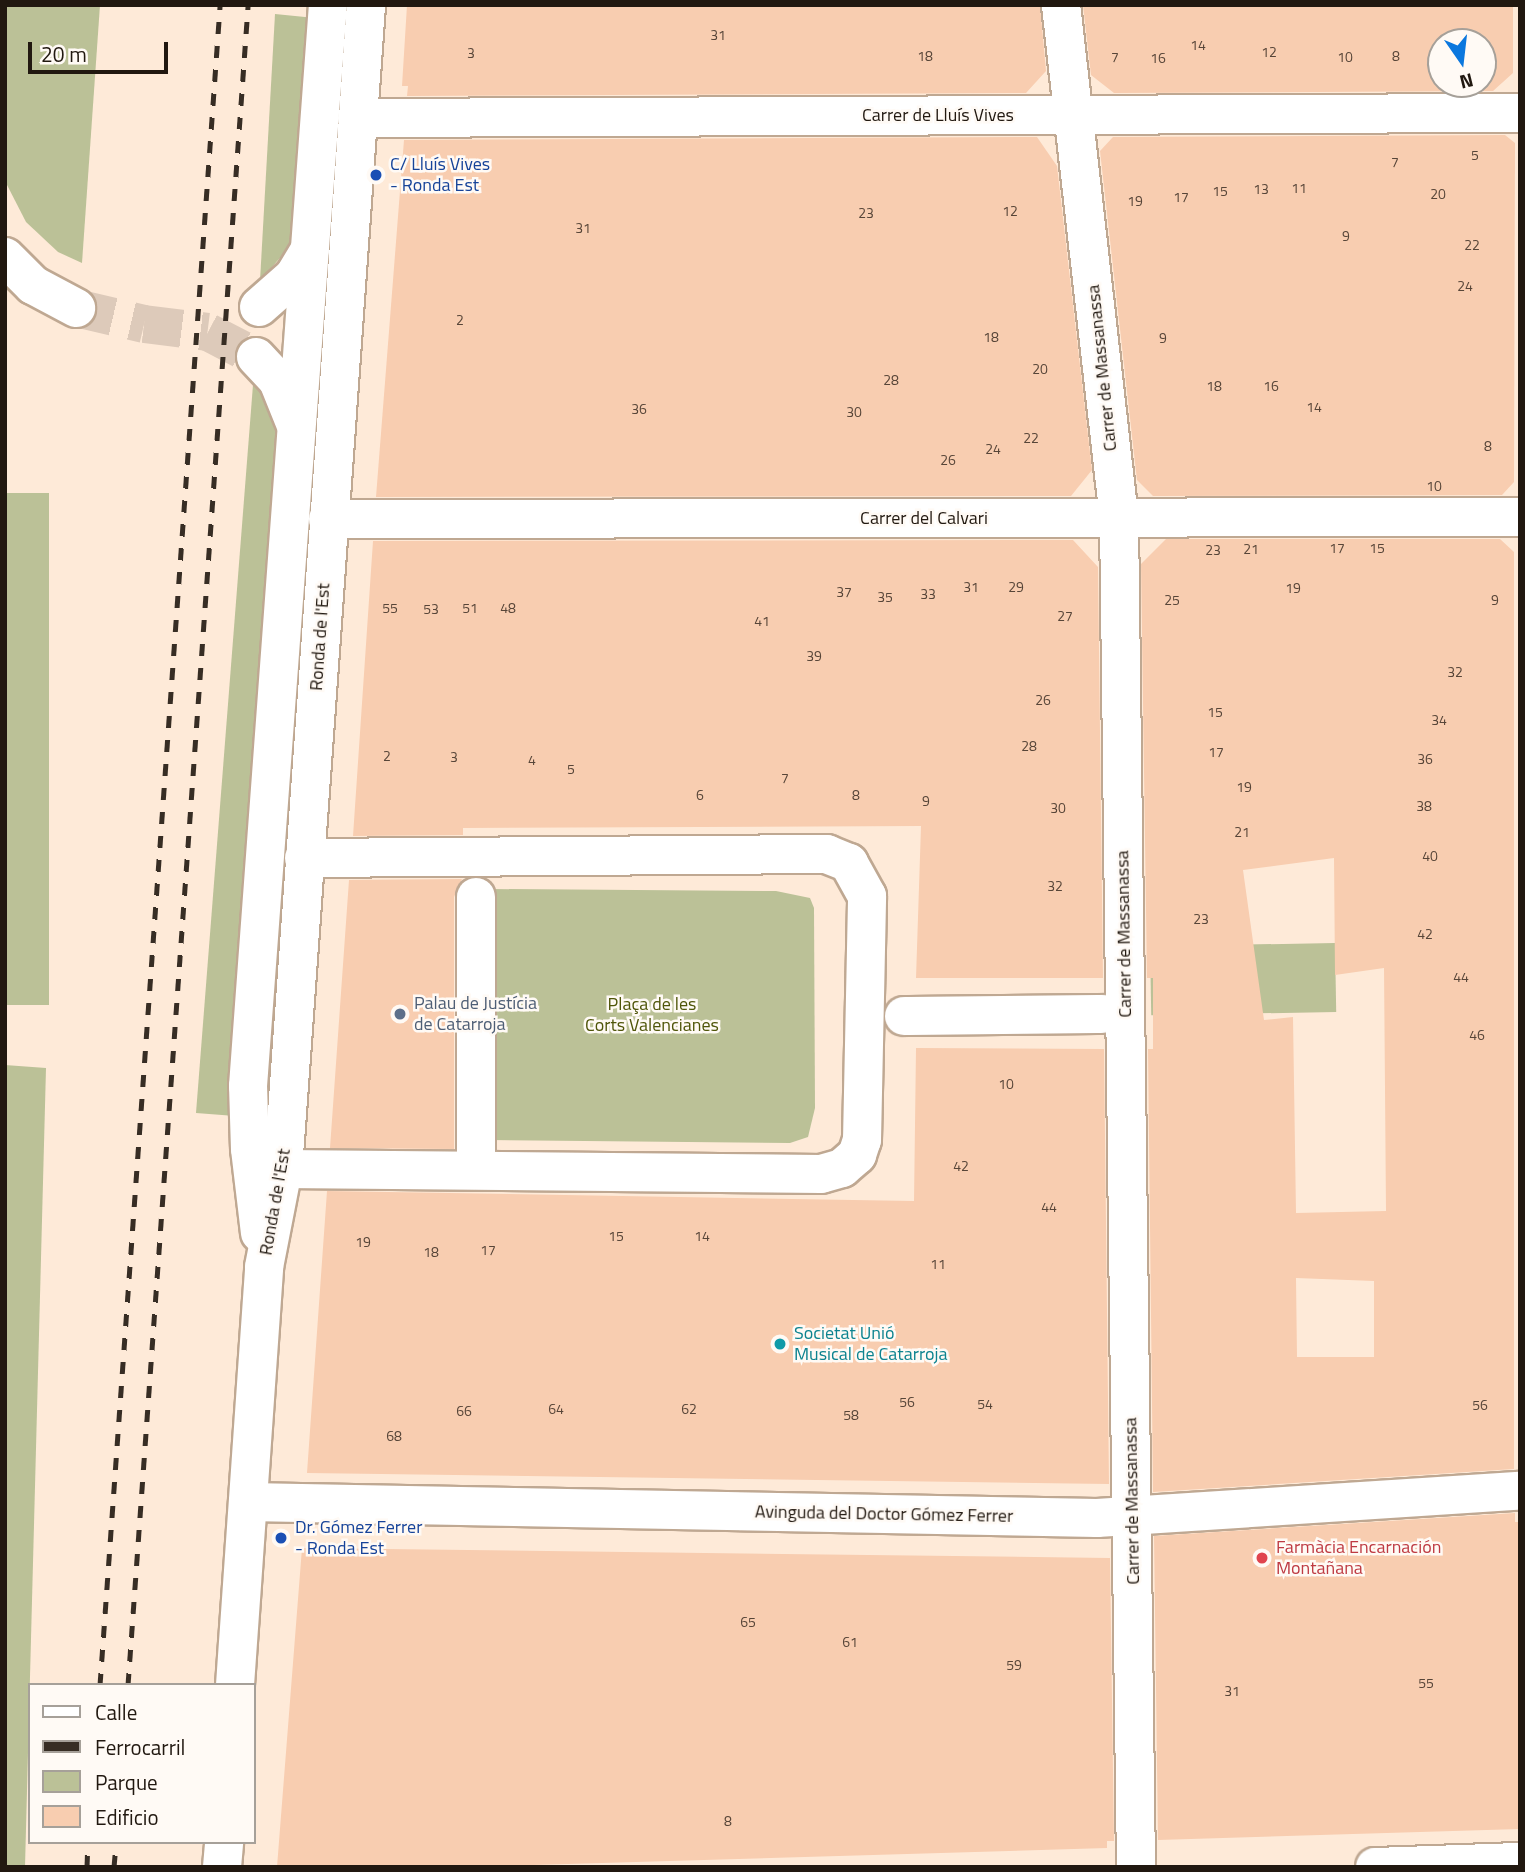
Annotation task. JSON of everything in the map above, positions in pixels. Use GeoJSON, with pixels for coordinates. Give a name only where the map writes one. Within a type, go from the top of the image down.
{"type":"FeatureCollection","features":[{"type":"Feature","properties":{"kind":"street","name":"Ronda de l'Est"},"geometry":{"type":"LineString","coordinates":[[264,1267],[250,1149],[248,1086],[328,5]]}},
{"type":"Feature","properties":{"kind":"street","name":"Ronda de l'Est"},"geometry":{"type":"LineString","coordinates":[[235,1683],[264,1267],[283,1169],[366,5]]}},
{"type":"Feature","properties":{"kind":"street","name":"Carrer de Massanassa"},"geometry":{"type":"LineString","coordinates":[[1061,5],[1119,518],[1136,1867]]}},
{"type":"Feature","properties":{"kind":"street","name":"Carrer de Lluís Vives"},"geometry":{"type":"LineString","coordinates":[[357,118],[1520,113]]}},
{"type":"Feature","properties":{"kind":"street"},"geometry":{"type":"LineString","coordinates":[[259,307],[294,276],[311,247]]}},
{"type":"Feature","properties":{"kind":"street"},"geometry":{"type":"LineString","coordinates":[[5,257],[33,285],[76,307]]}},
{"type":"Feature","properties":{"kind":"street"},"geometry":{"type":"LineString","coordinates":[[256,357],[278,381],[296,428]]}},
{"type":"Feature","properties":{"kind":"street","name":"Carrer del Calvari"},"geometry":{"type":"LineString","coordinates":[[328,519],[1520,517]]}},
{"type":"Feature","properties":{"kind":"street"},"geometry":{"type":"LineString","coordinates":[[283,1169],[821,1174],[842,1168],[857,1155],[862,1140],[867,896],[861,878],[849,863],[827,854],[304,858]]}},
{"type":"Feature","properties":{"kind":"street"},"geometry":{"type":"LineString","coordinates":[[476,897],[476,1170]]}},
{"type":"Feature","properties":{"kind":"street"},"geometry":{"type":"LineString","coordinates":[[904,1016],[1102,1014]]}},
{"type":"Feature","properties":{"kind":"street","name":"Avinguda del Doctor Gómez Ferrer"},"geometry":{"type":"LineString","coordinates":[[248,1502],[1132,1518],[1520,1491]]}},
{"type":"Feature","properties":{"kind":"street"},"geometry":{"type":"LineString","coordinates":[[222,1867],[224,1844]]}},
{"type":"Feature","properties":{"kind":"street"},"geometry":{"type":"LineString","coordinates":[[1390,1866],[1520,1862]]}},
{"type":"Feature","properties":{"kind":"green space"},"geometry":{"type":"Polygon","coordinates":[[[7,5],[100,5],[82,263],[58,252],[26,222],[6,183],[7,5]]]}},
{"type":"Feature","properties":{"kind":"green space"},"geometry":{"type":"Polygon","coordinates":[[[275,14],[315,18],[298,237],[260,281],[275,14]]]}},
{"type":"Feature","properties":{"kind":"green space"},"geometry":{"type":"Polygon","coordinates":[[[254,372],[284,426],[235,1116],[196,1113],[254,372]]]}},
{"type":"Feature","properties":{"kind":"green space"},"geometry":{"type":"Polygon","coordinates":[[[5,493],[49,493],[49,1005],[5,1005],[5,493]]]}},
{"type":"Feature","properties":{"kind":"green space","name":"Plaça de les Corts Valencianes"},"geometry":{"type":"Polygon","coordinates":[[[491,889],[776,891],[810,898],[814,908],[815,1108],[808,1137],[790,1143],[490,1140],[491,889]]]}},
{"type":"Feature","properties":{"kind":"green space"},"geometry":{"type":"Polygon","coordinates":[[[1335,943],[1336,1012],[1151,1015],[1150,946],[1335,943]]]}},
{"type":"Feature","properties":{"kind":"green space"},"geometry":{"type":"Polygon","coordinates":[[[5,1065],[46,1068],[25,1867],[5,1867],[5,1065]]]}},
{"type":"Feature","properties":{"kind":"building"},"geometry":{"type":"Polygon","coordinates":[[[407,5],[1040,5],[1046,71],[1026,93],[407,96],[408,86],[402,86],[407,5]]]}},
{"type":"Feature","properties":{"kind":"building"},"geometry":{"type":"Polygon","coordinates":[[[1083,5],[1513,5],[1513,73],[1497,87],[1497,28],[1427,28],[1427,91],[1114,93],[1091,75],[1083,5]]]}},
{"type":"Feature","properties":{"kind":"building"},"geometry":{"type":"Polygon","coordinates":[[[1505,135],[1515,143],[1514,482],[1502,495],[1153,496],[1137,480],[1100,151],[1113,137],[1505,135]]]}},
{"type":"Feature","properties":{"kind":"building"},"geometry":{"type":"Polygon","coordinates":[[[1037,137],[1057,166],[1092,470],[1071,496],[376,497],[404,140],[1037,137]]]}},
{"type":"Feature","properties":{"kind":"building"},"geometry":{"type":"Polygon","coordinates":[[[1166,539],[1500,539],[1514,552],[1514,1469],[1153,1492],[1148,1049],[1153,1049],[1153,978],[1147,978],[1141,564],[1166,539]],[[1334,858],[1243,870],[1264,1020],[1293,1017],[1296,1213],[1386,1211],[1384,968],[1335,975],[1334,858]],[[1296,1278],[1297,1357],[1374,1357],[1374,1281],[1296,1278]]]}},
{"type":"Feature","properties":{"kind":"building"},"geometry":{"type":"Polygon","coordinates":[[[1073,540],[1098,567],[1103,978],[916,978],[921,826],[463,828],[463,835],[353,836],[373,541],[1073,540]]]}},
{"type":"Feature","properties":{"kind":"building","name":"Palau de Justícia de Catarroja"},"geometry":{"type":"Polygon","coordinates":[[[462,879],[454,897],[454,1149],[330,1148],[349,880],[462,879]]]}},
{"type":"Feature","properties":{"kind":"building"},"geometry":{"type":"Polygon","coordinates":[[[916,1048],[1104,1049],[1109,1484],[307,1473],[327,1191],[914,1201],[916,1048]]]}},
{"type":"Feature","properties":{"kind":"building"},"geometry":{"type":"Polygon","coordinates":[[[1515,1513],[1515,1522],[1520,1522],[1520,1829],[1158,1840],[1154,1536],[1515,1513]]]}},
{"type":"Feature","properties":{"kind":"building"},"geometry":{"type":"Polygon","coordinates":[[[302,1548],[1110,1558],[1114,1841],[1107,1841],[1107,1848],[469,1867],[277,1867],[302,1548]]]}},
{"type":"Feature","properties":{"kind":"tunnel"},"geometry":{"type":"LineString","coordinates":[[76,308],[144,324],[208,332],[256,357]]}},
{"type":"Feature","properties":{"kind":"railway"},"geometry":{"type":"LineString","coordinates":[[100,1683],[220,5]]}},
{"type":"Feature","properties":{"kind":"railway"},"geometry":{"type":"LineString","coordinates":[[128,1683],[248,5]]}},
{"type":"Feature","properties":{"kind":"railway"},"geometry":{"type":"LineString","coordinates":[[87,1867],[88,1844]]}},
{"type":"Feature","properties":{"kind":"railway"},"geometry":{"type":"LineString","coordinates":[[114,1867],[116,1844]]}},
{"type":"Feature","properties":{"kind":"place","name":"C/ Lluís Vives - Ronda Est"},"geometry":{"type":"Point","coordinates":[376,175]}},
{"type":"Feature","properties":{"kind":"place","name":"Palau de Justícia de Catarroja"},"geometry":{"type":"Point","coordinates":[400,1014]}},
{"type":"Feature","properties":{"kind":"place","name":"Societat Unió Musical de Catarroja"},"geometry":{"type":"Point","coordinates":[780,1344]}},
{"type":"Feature","properties":{"kind":"place","name":"Dr. Gómez Ferrer - Ronda Est"},"geometry":{"type":"Point","coordinates":[281,1538]}},
{"type":"Feature","properties":{"kind":"place","name":"Farmàcia Encarnación Montañana"},"geometry":{"type":"Point","coordinates":[1262,1558]}}]}
